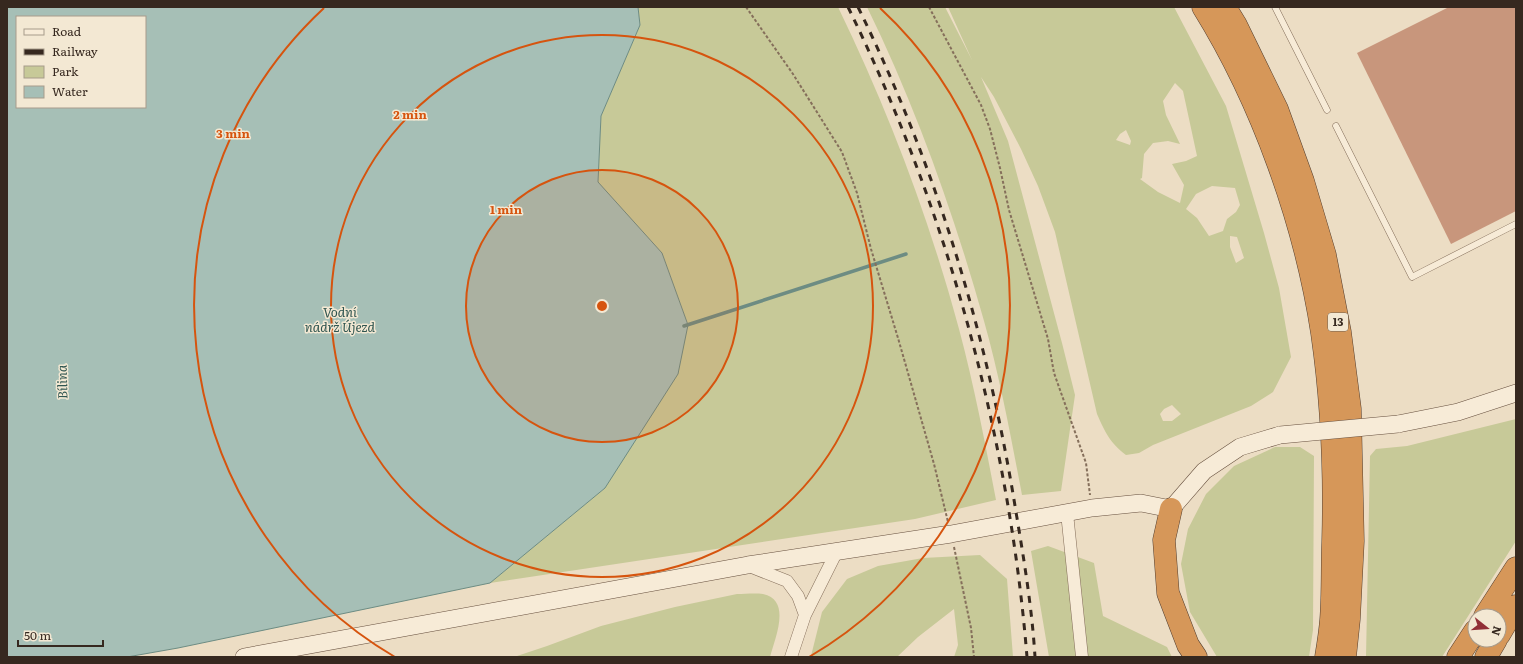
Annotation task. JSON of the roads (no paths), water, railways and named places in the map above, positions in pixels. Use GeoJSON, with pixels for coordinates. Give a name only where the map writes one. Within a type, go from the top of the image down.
{"type":"FeatureCollection","features":[{"type":"Feature","properties":{"kind":"highway","name":"13"},"geometry":{"type":"LineString","coordinates":[[1203,7],[1218,32],[1259,115],[1285,185],[1307,258],[1322,332],[1330,405],[1340,620],[1345,657]]}},
{"type":"Feature","properties":{"kind":"highway","name":"13"},"geometry":{"type":"LineString","coordinates":[[1225,7],[1236,25],[1277,109],[1303,181],[1325,256],[1340,332],[1350,409],[1354,541],[1340,620],[1326,657]]}},
{"type":"Feature","properties":{"kind":"highway"},"geometry":{"type":"LineString","coordinates":[[1171,510],[1164,540],[1168,593],[1188,645],[1196,657]]}},
{"type":"Feature","properties":{"kind":"highway"},"geometry":{"type":"LineString","coordinates":[[1490,608],[1516,568]]}},
{"type":"Feature","properties":{"kind":"highway"},"geometry":{"type":"LineString","coordinates":[[1507,621],[1516,606]]}},
{"type":"Feature","properties":{"kind":"highway"},"geometry":{"type":"LineString","coordinates":[[1323,657],[1340,620]]}},
{"type":"Feature","properties":{"kind":"highway"},"geometry":{"type":"LineString","coordinates":[[1340,620],[1350,657]]}},
{"type":"Feature","properties":{"kind":"highway"},"geometry":{"type":"LineString","coordinates":[[1458,657],[1467,643]]}},
{"type":"Feature","properties":{"kind":"highway"},"geometry":{"type":"LineString","coordinates":[[1486,657],[1491,648]]}},
{"type":"Feature","properties":{"kind":"street"},"geometry":{"type":"LineString","coordinates":[[244,657],[748,565],[951,534],[1092,508],[1141,503],[1171,510],[1204,471],[1240,447],[1280,435],[1398,424],[1458,412],[1516,393]]}},
{"type":"Feature","properties":{"kind":"street"},"geometry":{"type":"LineString","coordinates":[[1067,513],[1082,657]]}},
{"type":"Feature","properties":{"kind":"street"},"geometry":{"type":"LineString","coordinates":[[791,657],[805,615],[837,551]]}},
{"type":"Feature","properties":{"kind":"street"},"geometry":{"type":"LineString","coordinates":[[748,565],[786,580],[798,596],[805,615]]}},
{"type":"Feature","properties":{"kind":"lane"},"geometry":{"type":"LineString","coordinates":[[1276,7],[1327,110]]}},
{"type":"Feature","properties":{"kind":"lane"},"geometry":{"type":"LineString","coordinates":[[1336,126],[1412,277],[1516,224]]}},
{"type":"Feature","properties":{"kind":"water","name":"Vodní nádrž Újezd"},"geometry":{"type":"Polygon","coordinates":[[[7,7],[638,7],[640,25],[601,116],[598,182],[662,253],[688,325],[678,374],[605,488],[490,583],[178,648],[127,657],[7,657],[7,7]]]}},
{"type":"Feature","properties":{"kind":"waterway"},"geometry":{"type":"LineString","coordinates":[[684,326],[906,254]]}},
{"type":"Feature","properties":{"kind":"railway"},"geometry":{"type":"LineString","coordinates":[[848,7],[883,83],[915,162],[943,242],[968,324],[988,407],[1005,490],[1018,574],[1027,657]]}},
{"type":"Feature","properties":{"kind":"railway"},"geometry":{"type":"LineString","coordinates":[[858,7],[912,128],[956,254],[974,317],[990,382],[1016,512],[1032,620],[1035,657]]}},
{"type":"Feature","properties":{"kind":"water label","name":"Bílina"},"geometry":{"type":"Point","coordinates":[62,382]}}]}
